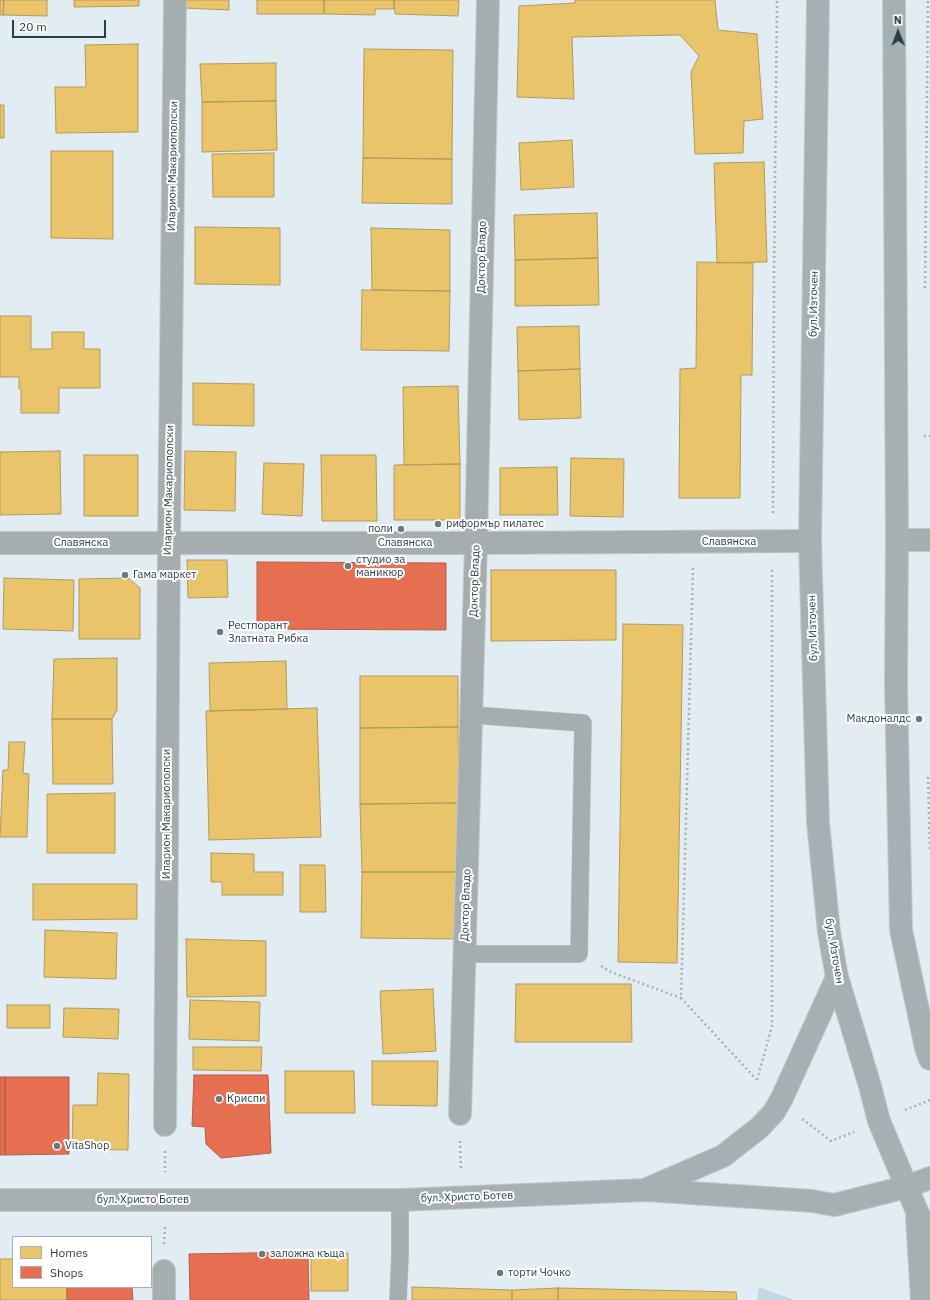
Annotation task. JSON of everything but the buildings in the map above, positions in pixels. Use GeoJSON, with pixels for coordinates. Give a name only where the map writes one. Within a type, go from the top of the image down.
{"type":"FeatureCollection","features":[{"type":"Feature","properties":{"kind":"main road","name":"бул. Източен"},"geometry":{"type":"LineString","coordinates":[[818,0],[810,541],[818,822],[829,932],[837,977],[879,1121],[906,1187],[930,1238]]}},
{"type":"Feature","properties":{"kind":"main road"},"geometry":{"type":"LineString","coordinates":[[894,0],[897,540],[896,684],[902,930],[926,1048],[930,1059]]}},
{"type":"Feature","properties":{"kind":"main road"},"geometry":{"type":"LineString","coordinates":[[646,1190],[723,1156],[758,1128],[774,1112],[782,1098],[837,977]]}},
{"type":"Feature","properties":{"kind":"main road","name":"бул. Христо Ботев"},"geometry":{"type":"LineString","coordinates":[[0,1200],[400,1200],[646,1190],[812,1201],[834,1205],[906,1187],[930,1178]]}},
{"type":"Feature","properties":{"kind":"main road"},"geometry":{"type":"LineString","coordinates":[[916,1209],[922,1300]]}},
{"type":"Feature","properties":{"kind":"street","name":"Иларион Макариополски"},"geometry":{"type":"LineString","coordinates":[[165,1125],[175,0]]}},
{"type":"Feature","properties":{"kind":"street","name":"Доктор Владо"},"geometry":{"type":"LineString","coordinates":[[460,1114],[472,715],[488,0]]}},
{"type":"Feature","properties":{"kind":"street"},"geometry":{"type":"LineString","coordinates":[[897,540],[930,540]]}},
{"type":"Feature","properties":{"kind":"street","name":"Славянска"},"geometry":{"type":"LineString","coordinates":[[0,543],[810,541]]}},
{"type":"Feature","properties":{"kind":"street"},"geometry":{"type":"LineString","coordinates":[[164,1271],[164,1300]]}},
{"type":"Feature","properties":{"kind":"lane"},"geometry":{"type":"LineString","coordinates":[[464,954],[579,954],[582,723],[472,715]]}},
{"type":"Feature","properties":{"kind":"lane"},"geometry":{"type":"LineString","coordinates":[[398,1300],[400,1200]]}},
{"type":"Feature","properties":{"kind":"path"},"geometry":{"type":"LineString","coordinates":[[924,436],[930,436]]}},
{"type":"Feature","properties":{"kind":"path"},"geometry":{"type":"LineString","coordinates":[[680,998],[694,542]]}},
{"type":"Feature","properties":{"kind":"path"},"geometry":{"type":"LineString","coordinates":[[579,954],[611,972],[680,998],[756,1080]]}},
{"type":"Feature","properties":{"kind":"path"},"geometry":{"type":"LineString","coordinates":[[460,1114],[461,1197]]}},
{"type":"Feature","properties":{"kind":"path"},"geometry":{"type":"LineString","coordinates":[[805,1121],[831,1141]]}},
{"type":"Feature","properties":{"kind":"path"},"geometry":{"type":"LineString","coordinates":[[165,1125],[165,1179]]}},
{"type":"Feature","properties":{"kind":"shaded area"},"geometry":{"type":"Polygon","coordinates":[[[759,1287],[794,1300],[757,1300],[759,1287]]]}},
{"type":"Feature","properties":{"kind":"place","name":"риформър пилатес"},"geometry":{"type":"Point","coordinates":[438,524]}},
{"type":"Feature","properties":{"kind":"place","name":"поли"},"geometry":{"type":"Point","coordinates":[401,529]}},
{"type":"Feature","properties":{"kind":"place","name":"студио за маникюр"},"geometry":{"type":"Point","coordinates":[348,566]}},
{"type":"Feature","properties":{"kind":"place","name":"Гама маркет"},"geometry":{"type":"Point","coordinates":[125,575]}},
{"type":"Feature","properties":{"kind":"place","name":"Рестпорант Златната Рибка"},"geometry":{"type":"Point","coordinates":[220,632]}},
{"type":"Feature","properties":{"kind":"place","name":"Макдоналдс"},"geometry":{"type":"Point","coordinates":[919,719]}},
{"type":"Feature","properties":{"kind":"place","name":"Криспи"},"geometry":{"type":"Point","coordinates":[219,1099]}},
{"type":"Feature","properties":{"kind":"place","name":"VitaShop"},"geometry":{"type":"Point","coordinates":[57,1146]}},
{"type":"Feature","properties":{"kind":"place","name":"заложна къща"},"geometry":{"type":"Point","coordinates":[262,1254]}},
{"type":"Feature","properties":{"kind":"place","name":"торти Чочко"},"geometry":{"type":"Point","coordinates":[500,1273]}}]}
